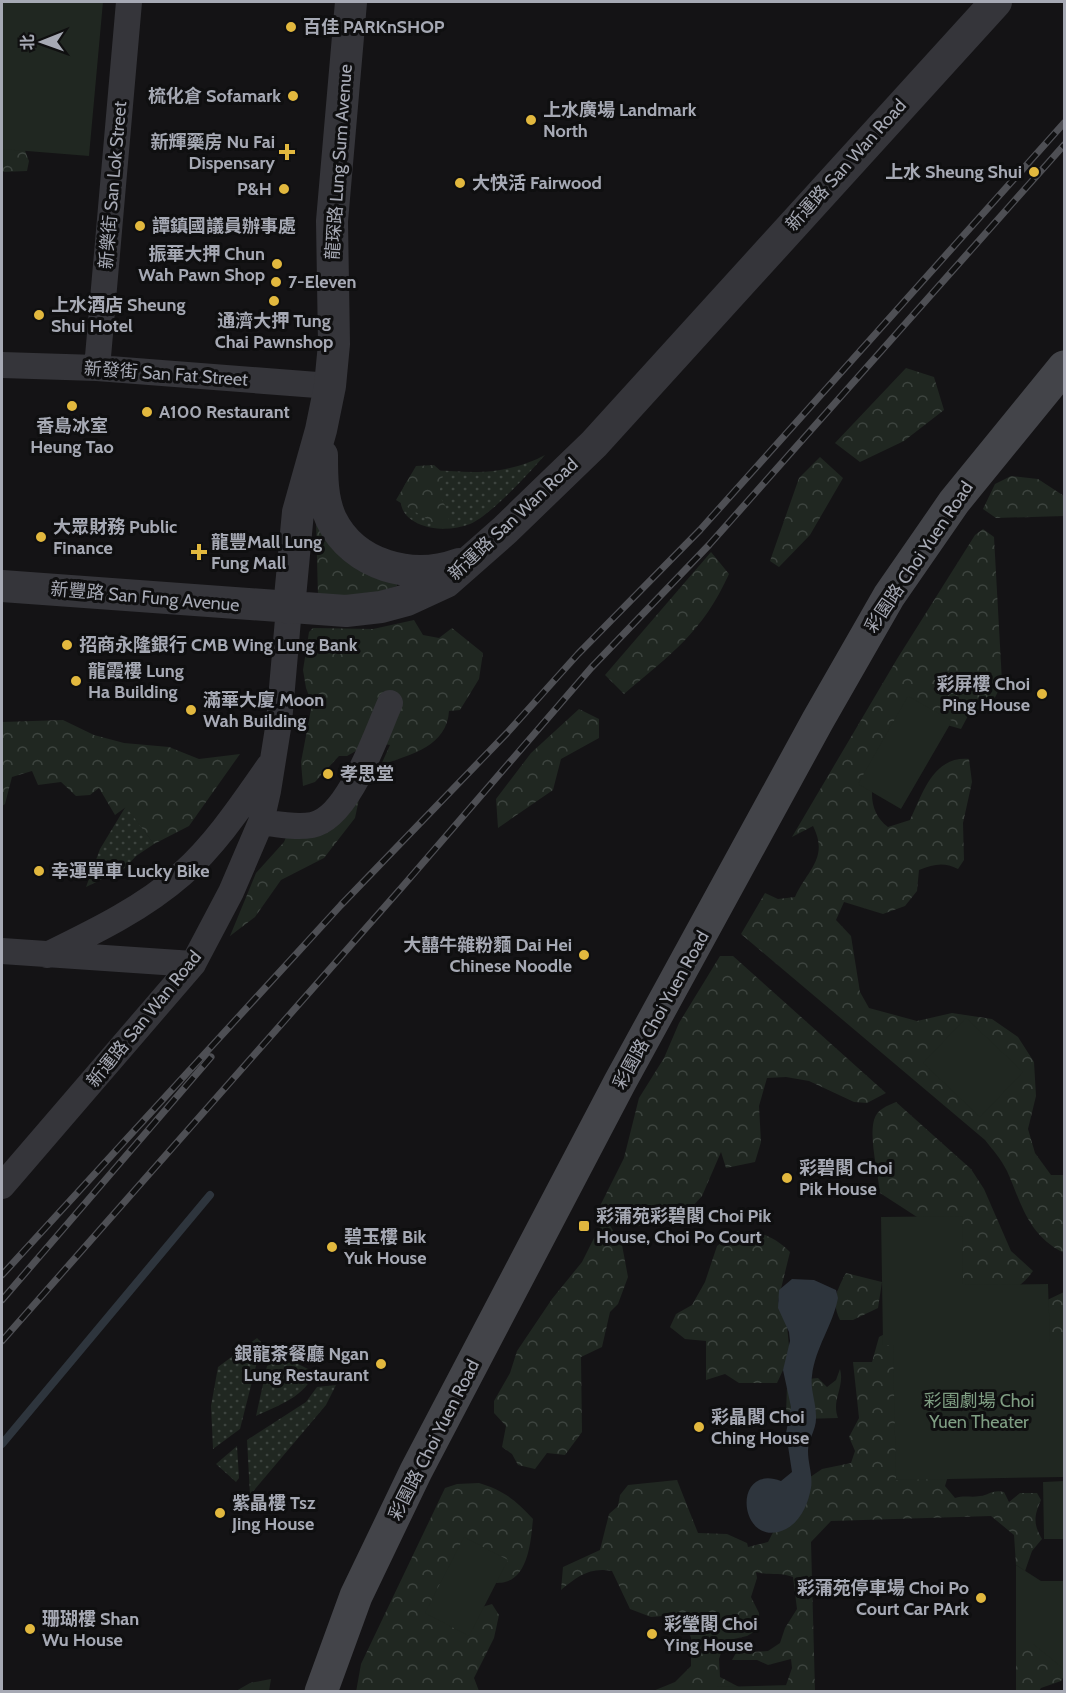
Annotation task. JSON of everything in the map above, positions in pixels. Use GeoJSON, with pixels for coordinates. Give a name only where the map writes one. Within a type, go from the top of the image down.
{"type":"FeatureCollection","features":[{"type":"Feature","properties":{"kind":"main road","name":"彩園路 Choi Yuen Road"},"geometry":{"type":"LineString","coordinates":[[321,1692],[356,1596],[416,1471],[620,1082],[818,720],[889,596],[954,502],[1065,367]]}},
{"type":"Feature","properties":{"kind":"street","name":"新樂街 San Lok Street"},"geometry":{"type":"LineString","coordinates":[[97,368],[129,2]]}},
{"type":"Feature","properties":{"kind":"street","name":"龍琛路 Lung Sum Avenue"},"geometry":{"type":"LineString","coordinates":[[289,608],[298,512],[321,430],[330,386],[334,344],[332,221],[351,2]]}},
{"type":"Feature","properties":{"kind":"street","name":"新運路 San Wan Road"},"geometry":{"type":"LineString","coordinates":[[2,1186],[193,964],[231,892],[261,822],[273,760],[289,608],[346,611],[390,605],[407,600],[446,582],[474,559],[594,444],[971,15],[996,2]]}},
{"type":"Feature","properties":{"kind":"street","name":"新發街 San Fat Street"},"geometry":{"type":"LineString","coordinates":[[2,365],[97,368],[330,386]]}},
{"type":"Feature","properties":{"kind":"street","name":"龍琛路 Lung Sum Avenue"},"geometry":{"type":"LineString","coordinates":[[321,430],[325,501],[337,530],[356,550],[382,565],[419,571],[442,570],[474,559]]}},
{"type":"Feature","properties":{"kind":"street","name":"新豐路 San Fung Avenue"},"geometry":{"type":"LineString","coordinates":[[2,586],[289,608]]}},
{"type":"Feature","properties":{"kind":"street"},"geometry":{"type":"LineString","coordinates":[[261,822],[292,826],[314,825],[335,810],[350,791],[390,703]]}},
{"type":"Feature","properties":{"kind":"street"},"geometry":{"type":"LineString","coordinates":[[47,955],[117,920],[182,874],[236,813],[273,760]]}},
{"type":"Feature","properties":{"kind":"street"},"geometry":{"type":"LineString","coordinates":[[2,951],[193,964]]}},
{"type":"Feature","properties":{"kind":"green space"},"geometry":{"type":"Polygon","coordinates":[[[2,2],[103,2],[89,156],[2,149],[2,2]]]}},
{"type":"Feature","properties":{"kind":"green space"},"geometry":{"type":"Polygon","coordinates":[[[2,136],[24,148],[29,161],[27,171],[2,172],[2,136]]]}},
{"type":"Feature","properties":{"kind":"green space"},"geometry":{"type":"Polygon","coordinates":[[[906,368],[934,377],[944,410],[904,441],[860,462],[835,443],[906,368]]]}},
{"type":"Feature","properties":{"kind":"green space"},"geometry":{"type":"Polygon","coordinates":[[[545,455],[499,503],[470,524],[440,529],[413,521],[405,513],[401,502],[403,489],[413,473],[435,470],[473,472],[501,470],[545,455]]]}},
{"type":"Feature","properties":{"kind":"green space"},"geometry":{"type":"Polygon","coordinates":[[[820,457],[843,478],[810,535],[779,567],[770,561],[799,478],[820,457]]]}},
{"type":"Feature","properties":{"kind":"green space"},"geometry":{"type":"Polygon","coordinates":[[[434,465],[443,473],[439,495],[446,507],[449,521],[443,529],[396,500],[416,466],[434,465]]]}},
{"type":"Feature","properties":{"kind":"green space"},"geometry":{"type":"Polygon","coordinates":[[[1011,476],[1038,479],[1064,496],[1064,516],[996,518],[983,509],[995,484],[1011,476]]]}},
{"type":"Feature","properties":{"kind":"green space"},"geometry":{"type":"Polygon","coordinates":[[[316,522],[334,547],[349,562],[397,583],[397,586],[362,597],[318,597],[316,522]]]}},
{"type":"Feature","properties":{"kind":"green space"},"geometry":{"type":"Polygon","coordinates":[[[983,529],[994,537],[1002,682],[999,689],[991,704],[969,714],[961,729],[926,719],[879,766],[872,787],[874,809],[888,827],[910,820],[931,778],[946,763],[969,759],[972,782],[963,823],[964,860],[958,869],[948,865],[939,865],[919,870],[917,891],[905,906],[883,914],[844,902],[836,920],[851,936],[860,992],[869,1008],[917,1021],[952,1013],[992,1019],[1018,1037],[1034,1062],[1036,1096],[1028,1129],[1035,1153],[1051,1175],[1064,1175],[1064,1253],[1052,1246],[1034,1228],[1022,1207],[1005,1167],[985,1140],[741,934],[765,893],[778,899],[795,897],[815,863],[819,847],[813,826],[792,837],[897,659],[975,535],[983,529]]]}},
{"type":"Feature","properties":{"kind":"green space"},"geometry":{"type":"Polygon","coordinates":[[[711,552],[729,574],[708,612],[684,641],[624,694],[605,675],[711,552]]]}},
{"type":"Feature","properties":{"kind":"green space"},"geometry":{"type":"Polygon","coordinates":[[[414,620],[423,635],[439,638],[452,628],[483,653],[479,679],[460,710],[449,711],[447,723],[441,733],[425,748],[381,765],[390,745],[372,742],[347,756],[339,756],[315,782],[303,786],[301,762],[312,704],[303,670],[309,632],[313,628],[373,629],[414,620]]]}},
{"type":"Feature","properties":{"kind":"green space"},"geometry":{"type":"Polygon","coordinates":[[[908,696],[952,721],[901,809],[858,784],[908,696]]]}},
{"type":"Feature","properties":{"kind":"green space"},"geometry":{"type":"Polygon","coordinates":[[[579,709],[599,719],[599,738],[561,759],[553,790],[498,828],[496,799],[531,753],[579,709]]]}},
{"type":"Feature","properties":{"kind":"green space"},"geometry":{"type":"Polygon","coordinates":[[[63,720],[94,735],[124,743],[169,747],[199,759],[240,754],[189,826],[154,844],[126,807],[115,815],[99,788],[90,795],[76,796],[61,782],[38,785],[32,771],[12,777],[5,804],[2,806],[2,722],[63,720]]]}},
{"type":"Feature","properties":{"kind":"green space"},"geometry":{"type":"Polygon","coordinates":[[[361,790],[355,818],[324,858],[281,880],[255,917],[230,936],[256,873],[284,842],[289,830],[361,790]]]}},
{"type":"Feature","properties":{"kind":"green space"},"geometry":{"type":"Polygon","coordinates":[[[126,806],[154,844],[136,856],[125,868],[86,887],[100,849],[126,806]]]}},
{"type":"Feature","properties":{"kind":"green space"},"geometry":{"type":"Polygon","coordinates":[[[720,956],[733,956],[886,1093],[867,1103],[854,1102],[809,1081],[786,1077],[767,1078],[759,1106],[761,1142],[755,1162],[726,1168],[721,1152],[702,1196],[682,1218],[661,1212],[645,1226],[619,1224],[599,1208],[624,1158],[639,1098],[664,1058],[679,1023],[720,956]]]}},
{"type":"Feature","properties":{"kind":"green space"},"geometry":{"type":"Polygon","coordinates":[[[966,1018],[1023,1072],[980,1117],[923,1063],[966,1018]]]}},
{"type":"Feature","properties":{"kind":"green space"},"geometry":{"type":"Polygon","coordinates":[[[896,1102],[971,1169],[984,1189],[1011,1251],[1033,1271],[1020,1285],[1006,1293],[971,1301],[917,1217],[880,1193],[873,1146],[874,1120],[880,1111],[896,1102]]]}},
{"type":"Feature","properties":{"kind":"green space","name":"彩園劇場 Choi Yuen Theater"},"geometry":{"type":"Polygon","coordinates":[[[962,1216],[963,1285],[1048,1284],[1050,1342],[1064,1342],[1064,1477],[896,1480],[893,1345],[883,1345],[881,1217],[962,1216]]]}},
{"type":"Feature","properties":{"kind":"green space"},"geometry":{"type":"Polygon","coordinates":[[[609,1224],[622,1245],[628,1277],[618,1304],[610,1312],[602,1347],[581,1357],[582,1432],[565,1455],[547,1453],[535,1469],[518,1465],[512,1454],[502,1447],[506,1426],[494,1413],[494,1401],[510,1373],[517,1351],[552,1299],[582,1262],[599,1228],[609,1224]]]}},
{"type":"Feature","properties":{"kind":"green space"},"geometry":{"type":"Polygon","coordinates":[[[736,1231],[765,1235],[790,1252],[778,1301],[787,1326],[790,1355],[777,1383],[739,1383],[725,1374],[706,1380],[706,1341],[685,1339],[670,1327],[676,1314],[692,1305],[705,1282],[717,1246],[736,1231]]]}},
{"type":"Feature","properties":{"kind":"green space"},"geometry":{"type":"Polygon","coordinates":[[[846,1273],[882,1282],[878,1308],[853,1320],[840,1320],[836,1308],[838,1290],[846,1273]]]}},
{"type":"Feature","properties":{"kind":"green space"},"geometry":{"type":"Polygon","coordinates":[[[1064,1292],[1064,1369],[1042,1332],[1043,1302],[1064,1292]]]}},
{"type":"Feature","properties":{"kind":"green space"},"geometry":{"type":"Polygon","coordinates":[[[890,1331],[952,1463],[945,1486],[955,1498],[977,1497],[1000,1491],[1004,1492],[1009,1502],[1020,1493],[1037,1493],[1041,1500],[1036,1520],[1042,1539],[1032,1551],[1025,1571],[1016,1565],[1014,1535],[991,1516],[831,1521],[811,1542],[815,1691],[784,1691],[792,1668],[791,1659],[768,1665],[757,1660],[732,1660],[736,1653],[768,1651],[780,1643],[785,1628],[797,1609],[793,1577],[756,1572],[757,1578],[751,1597],[759,1613],[759,1629],[747,1636],[725,1641],[719,1659],[720,1677],[739,1687],[736,1691],[653,1691],[675,1682],[691,1666],[691,1638],[686,1623],[675,1615],[651,1617],[630,1609],[612,1571],[590,1572],[578,1577],[561,1590],[563,1567],[600,1550],[609,1514],[618,1506],[620,1495],[628,1485],[677,1480],[698,1533],[727,1534],[747,1543],[748,1547],[768,1542],[797,1486],[822,1469],[851,1463],[855,1451],[849,1437],[859,1418],[853,1362],[872,1362],[879,1337],[890,1331]]]}},
{"type":"Feature","properties":{"kind":"green space"},"geometry":{"type":"Polygon","coordinates":[[[257,1338],[270,1351],[257,1362],[240,1429],[213,1449],[211,1406],[218,1367],[257,1338]]]}},
{"type":"Feature","properties":{"kind":"green space"},"geometry":{"type":"Polygon","coordinates":[[[277,1361],[294,1362],[314,1372],[305,1388],[298,1394],[256,1416],[267,1366],[277,1361]]]}},
{"type":"Feature","properties":{"kind":"green space"},"geometry":{"type":"Polygon","coordinates":[[[840,1369],[841,1382],[836,1405],[838,1418],[802,1419],[786,1413],[787,1386],[798,1380],[818,1378],[827,1387],[836,1380],[840,1369]]]}},
{"type":"Feature","properties":{"kind":"green space"},"geometry":{"type":"Polygon","coordinates":[[[336,1385],[326,1405],[250,1495],[247,1440],[306,1402],[317,1387],[336,1385]]]}},
{"type":"Feature","properties":{"kind":"green space"},"geometry":{"type":"Polygon","coordinates":[[[237,1446],[239,1478],[236,1482],[216,1464],[237,1446]]]}},
{"type":"Feature","properties":{"kind":"green space"},"geometry":{"type":"Polygon","coordinates":[[[1064,1481],[1064,1539],[1044,1539],[1043,1482],[1064,1481]]]}},
{"type":"Feature","properties":{"kind":"green space"},"geometry":{"type":"Polygon","coordinates":[[[479,1483],[509,1497],[533,1519],[527,1556],[519,1572],[505,1582],[480,1582],[472,1610],[492,1604],[499,1615],[494,1638],[474,1678],[479,1691],[356,1692],[361,1664],[445,1488],[457,1484],[479,1483]]]}},
{"type":"Feature","properties":{"kind":"green space"},"geometry":{"type":"Polygon","coordinates":[[[464,1537],[508,1560],[469,1636],[425,1613],[464,1537]]]}},
{"type":"Feature","properties":{"kind":"green space"},"geometry":{"type":"Polygon","coordinates":[[[1016,1565],[1041,1581],[1064,1581],[1064,1669],[1033,1644],[1016,1644],[1016,1565]]]}},
{"type":"Feature","properties":{"kind":"green space"},"geometry":{"type":"Polygon","coordinates":[[[1016,1608],[1064,1626],[1064,1676],[1061,1681],[1041,1688],[1039,1691],[1016,1692],[1016,1608]]]}},
{"type":"Feature","properties":{"kind":"green space"},"geometry":{"type":"Polygon","coordinates":[[[271,1679],[269,1691],[236,1691],[250,1683],[271,1679]]]}},
{"type":"Feature","properties":{"kind":"green space"},"geometry":{"type":"Polygon","coordinates":[[[790,1685],[790,1691],[716,1691],[716,1687],[790,1685]]]}},
{"type":"Feature","properties":{"kind":"shaded area"},"geometry":{"type":"Polygon","coordinates":[[[792,1279],[814,1280],[836,1290],[838,1298],[812,1376],[816,1421],[808,1451],[810,1494],[803,1512],[791,1526],[770,1533],[758,1529],[750,1519],[747,1506],[748,1494],[754,1484],[765,1479],[781,1481],[792,1472],[786,1433],[791,1407],[783,1370],[790,1341],[789,1332],[778,1308],[779,1290],[792,1279]]]}},
{"type":"Feature","properties":{"kind":"waterway"},"geometry":{"type":"LineString","coordinates":[[2,1444],[210,1195]]}},
{"type":"Feature","properties":{"kind":"railway"},"geometry":{"type":"LineString","coordinates":[[2,1275],[341,905],[507,733],[578,654],[700,530],[1064,123]]}},
{"type":"Feature","properties":{"kind":"railway"},"geometry":{"type":"LineString","coordinates":[[2,1341],[403,886],[591,668],[709,545],[1064,145]]}},
{"type":"Feature","properties":{"kind":"railway"},"geometry":{"type":"LineString","coordinates":[[2,1300],[211,1057]]}},
{"type":"Feature","properties":{"kind":"place","name":"百佳 PARKnSHOP"},"geometry":{"type":"Point","coordinates":[291,27]}},
{"type":"Feature","properties":{"kind":"place","name":"梳化倉 Sofamark"},"geometry":{"type":"Point","coordinates":[293,96]}},
{"type":"Feature","properties":{"kind":"place","name":"上水廣場 Landmark North"},"geometry":{"type":"Point","coordinates":[531,120]}},
{"type":"Feature","properties":{"kind":"place","name":"新輝藥房 Nu Fai Dispensary"},"geometry":{"type":"Point","coordinates":[287,152]}},
{"type":"Feature","properties":{"kind":"place","name":"上水 Sheung Shui"},"geometry":{"type":"Point","coordinates":[1034,172]}},
{"type":"Feature","properties":{"kind":"place","name":"大快活 Fairwood"},"geometry":{"type":"Point","coordinates":[460,183]}},
{"type":"Feature","properties":{"kind":"place","name":"P&H"},"geometry":{"type":"Point","coordinates":[284,189]}},
{"type":"Feature","properties":{"kind":"place","name":"譚鎮國議員辦事處"},"geometry":{"type":"Point","coordinates":[140,226]}},
{"type":"Feature","properties":{"kind":"place","name":"振華大押 Chun Wah Pawn Shop"},"geometry":{"type":"Point","coordinates":[277,264]}},
{"type":"Feature","properties":{"kind":"place","name":"7-Eleven"},"geometry":{"type":"Point","coordinates":[276,282]}},
{"type":"Feature","properties":{"kind":"place","name":"通濟大押 Tung Chai Pawnshop"},"geometry":{"type":"Point","coordinates":[274,301]}},
{"type":"Feature","properties":{"kind":"place","name":"上水酒店 Sheung Shui Hotel"},"geometry":{"type":"Point","coordinates":[39,315]}},
{"type":"Feature","properties":{"kind":"place","name":"香島冰室 Heung Tao"},"geometry":{"type":"Point","coordinates":[72,406]}},
{"type":"Feature","properties":{"kind":"place","name":"A100 Restaurant"},"geometry":{"type":"Point","coordinates":[147,412]}},
{"type":"Feature","properties":{"kind":"place","name":"大眾財務 Public Finance"},"geometry":{"type":"Point","coordinates":[41,537]}},
{"type":"Feature","properties":{"kind":"place","name":"龍豐Mall Lung Fung Mall"},"geometry":{"type":"Point","coordinates":[199,552]}},
{"type":"Feature","properties":{"kind":"place","name":"招商永隆銀行 CMB Wing Lung Bank"},"geometry":{"type":"Point","coordinates":[67,645]}},
{"type":"Feature","properties":{"kind":"place","name":"龍霞樓 Lung Ha Building"},"geometry":{"type":"Point","coordinates":[76,681]}},
{"type":"Feature","properties":{"kind":"place","name":"彩屏樓 Choi Ping House"},"geometry":{"type":"Point","coordinates":[1042,694]}},
{"type":"Feature","properties":{"kind":"place","name":"滿華大廈 Moon Wah Building"},"geometry":{"type":"Point","coordinates":[191,710]}},
{"type":"Feature","properties":{"kind":"place","name":"孝思堂"},"geometry":{"type":"Point","coordinates":[328,774]}},
{"type":"Feature","properties":{"kind":"place","name":"幸運單車 Lucky Bike"},"geometry":{"type":"Point","coordinates":[39,871]}},
{"type":"Feature","properties":{"kind":"place","name":"大囍牛雜粉麵 Dai Hei Chinese Noodle"},"geometry":{"type":"Point","coordinates":[584,955]}},
{"type":"Feature","properties":{"kind":"place","name":"彩碧閣 Choi Pik House"},"geometry":{"type":"Point","coordinates":[787,1178]}},
{"type":"Feature","properties":{"kind":"place","name":"彩蒲苑彩碧閣 Choi Pik House, Choi Po Court"},"geometry":{"type":"Point","coordinates":[584,1226]}},
{"type":"Feature","properties":{"kind":"place","name":"碧玉樓 Bik Yuk House"},"geometry":{"type":"Point","coordinates":[332,1247]}},
{"type":"Feature","properties":{"kind":"place","name":"銀龍茶餐廳 Ngan Lung Restaurant"},"geometry":{"type":"Point","coordinates":[381,1364]}},
{"type":"Feature","properties":{"kind":"place","name":"彩晶閣 Choi Ching House"},"geometry":{"type":"Point","coordinates":[699,1427]}},
{"type":"Feature","properties":{"kind":"place","name":"紫晶樓 Tsz Jing House"},"geometry":{"type":"Point","coordinates":[220,1513]}},
{"type":"Feature","properties":{"kind":"place","name":"彩蒲苑停車場 Choi Po Court Car PArk"},"geometry":{"type":"Point","coordinates":[981,1598]}},
{"type":"Feature","properties":{"kind":"place","name":"珊瑚樓 Shan Wu House"},"geometry":{"type":"Point","coordinates":[30,1629]}},
{"type":"Feature","properties":{"kind":"place","name":"彩瑩閣 Choi Ying House"},"geometry":{"type":"Point","coordinates":[652,1634]}}]}
